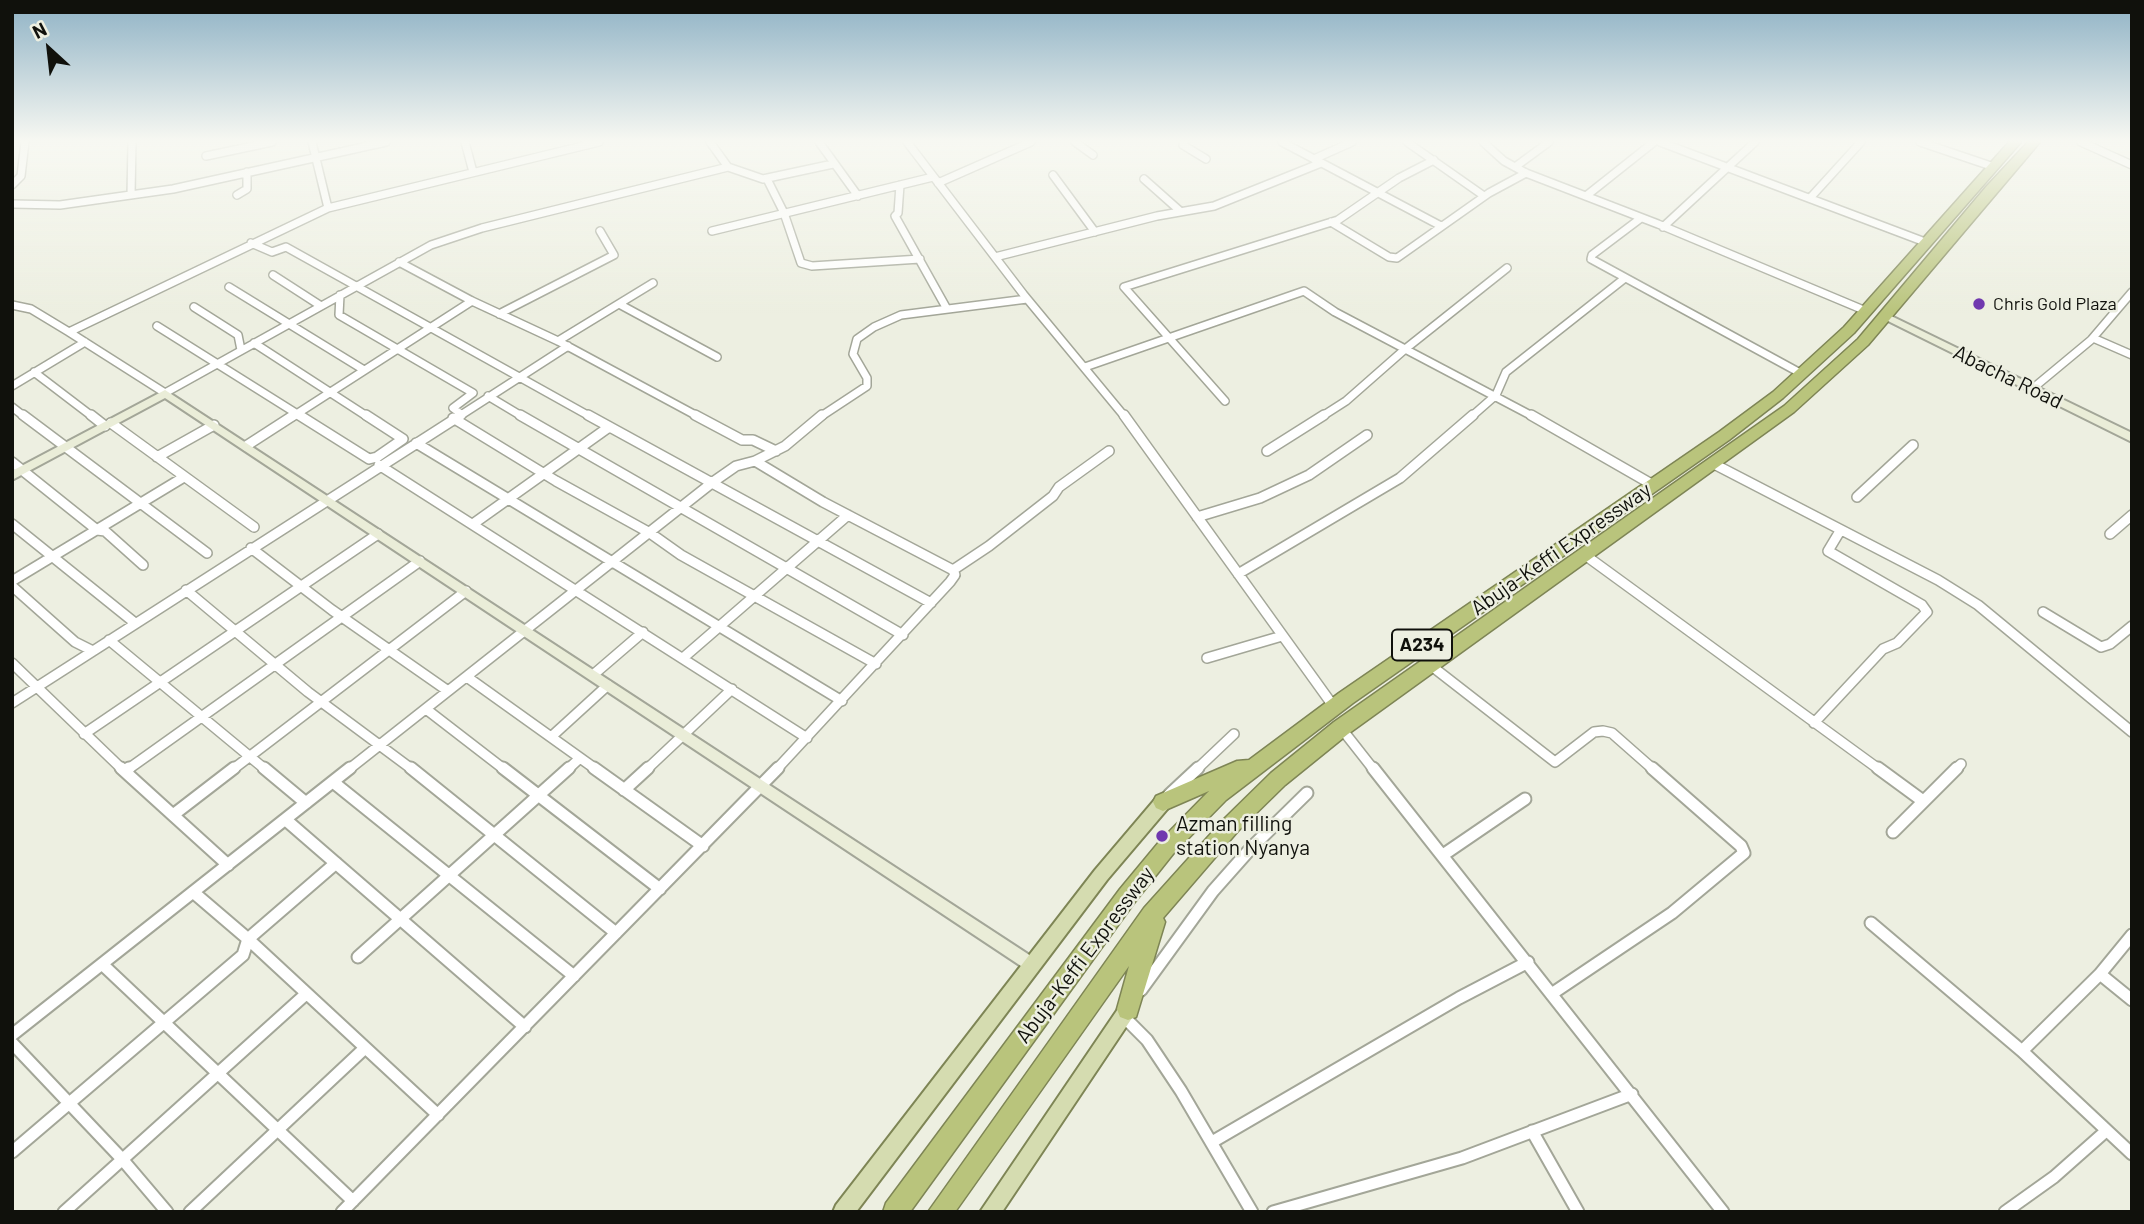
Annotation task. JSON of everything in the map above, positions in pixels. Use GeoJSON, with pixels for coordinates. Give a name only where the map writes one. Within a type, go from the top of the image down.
{"type":"FeatureCollection","features":[{"type":"Feature","properties":{"kind":"highway","name":"Abuja-Keffi Expressway"},"geometry":{"type":"LineString","coordinates":[[895,1212],[1140,879],[1203,810],[1261,761],[1334,707],[1751,416],[1802,374],[1866,311],[1962,199]]}},
{"type":"Feature","properties":{"kind":"highway","name":"Abuja-Keffi Expressway"},"geometry":{"type":"LineString","coordinates":[[940,1212],[1104,980],[1163,902],[1231,825],[1278,779],[1341,728],[1429,664],[1788,409],[1848,356],[1982,199]]}},
{"type":"Feature","properties":{"kind":"highway"},"geometry":{"type":"LineString","coordinates":[[1163,802],[1261,761]]}},
{"type":"Feature","properties":{"kind":"highway"},"geometry":{"type":"LineString","coordinates":[[1126,1013],[1147,938],[1163,902]]}},
{"type":"Feature","properties":{"kind":"main road","name":"Abuja-Keffi Expressway"},"geometry":{"type":"LineString","coordinates":[[843,1212],[1101,875],[1163,802]]}},
{"type":"Feature","properties":{"kind":"main road"},"geometry":{"type":"LineString","coordinates":[[990,1212],[1126,1013]]}},
{"type":"Feature","properties":{"kind":"street"},"geometry":{"type":"LineString","coordinates":[[12,204],[43,206],[98,199]]}},
{"type":"Feature","properties":{"kind":"street"},"geometry":{"type":"LineString","coordinates":[[326,199],[328,208]]}},
{"type":"Feature","properties":{"kind":"street"},"geometry":{"type":"LineString","coordinates":[[69,332],[328,208],[364,199]]}},
{"type":"Feature","properties":{"kind":"street"},"geometry":{"type":"LineString","coordinates":[[12,476],[431,245],[482,228],[598,199]]}},
{"type":"Feature","properties":{"kind":"street"},"geometry":{"type":"LineString","coordinates":[[777,199],[801,263],[806,265],[920,259]]}},
{"type":"Feature","properties":{"kind":"street"},"geometry":{"type":"LineString","coordinates":[[712,231],[843,199]]}},
{"type":"Feature","properties":{"kind":"street"},"geometry":{"type":"LineString","coordinates":[[899,199],[898,213],[895,216],[947,309]]}},
{"type":"Feature","properties":{"kind":"street"},"geometry":{"type":"LineString","coordinates":[[950,199],[1027,299],[1119,408],[1334,707]]}},
{"type":"Feature","properties":{"kind":"street"},"geometry":{"type":"LineString","coordinates":[[1071,199],[1095,232]]}},
{"type":"Feature","properties":{"kind":"street"},"geometry":{"type":"LineString","coordinates":[[1167,199],[1180,211]]}},
{"type":"Feature","properties":{"kind":"street"},"geometry":{"type":"LineString","coordinates":[[995,257],[1180,211],[1214,206],[1230,199]]}},
{"type":"Feature","properties":{"kind":"street"},"geometry":{"type":"LineString","coordinates":[[1225,401],[1125,289],[1127,285],[1332,222],[1367,199]]}},
{"type":"Feature","properties":{"kind":"street"},"geometry":{"type":"LineString","coordinates":[[1390,199],[1441,226]]}},
{"type":"Feature","properties":{"kind":"street"},"geometry":{"type":"LineString","coordinates":[[1332,222],[1393,258],[1480,199]]}},
{"type":"Feature","properties":{"kind":"street"},"geometry":{"type":"LineString","coordinates":[[1594,199],[1866,311]]}},
{"type":"Feature","properties":{"kind":"street"},"geometry":{"type":"LineString","coordinates":[[1663,227],[1693,199]]}},
{"type":"Feature","properties":{"kind":"street"},"geometry":{"type":"LineString","coordinates":[[1816,199],[1925,242]]}},
{"type":"Feature","properties":{"kind":"street"},"geometry":{"type":"LineString","coordinates":[[1641,218],[1590,257],[1802,374]]}},
{"type":"Feature","properties":{"kind":"street"},"geometry":{"type":"LineString","coordinates":[[499,314],[614,255],[600,231]]}},
{"type":"Feature","properties":{"kind":"street"},"geometry":{"type":"LineString","coordinates":[[251,243],[270,252],[286,247],[931,603]]}},
{"type":"Feature","properties":{"kind":"street"},"geometry":{"type":"LineString","coordinates":[[399,262],[472,301],[568,346],[741,440],[753,440],[776,451]]}},
{"type":"Feature","properties":{"kind":"street"},"geometry":{"type":"LineString","coordinates":[[1267,451],[1346,401],[1404,350],[1507,268]]}},
{"type":"Feature","properties":{"kind":"street"},"geometry":{"type":"LineString","coordinates":[[273,275],[321,306]]}},
{"type":"Feature","properties":{"kind":"street"},"geometry":{"type":"LineString","coordinates":[[1238,574],[1400,478],[1496,395],[1506,372],[1565,322],[1625,278]]}},
{"type":"Feature","properties":{"kind":"street"},"geometry":{"type":"LineString","coordinates":[[558,341],[653,283]]}},
{"type":"Feature","properties":{"kind":"street"},"geometry":{"type":"LineString","coordinates":[[229,288],[364,370]]}},
{"type":"Feature","properties":{"kind":"street"},"geometry":{"type":"LineString","coordinates":[[1085,367],[1167,336],[1304,291],[1335,312],[1404,350],[1496,395],[1653,485]]}},
{"type":"Feature","properties":{"kind":"street"},"geometry":{"type":"LineString","coordinates":[[2032,389],[2093,338],[2132,292]]}},
{"type":"Feature","properties":{"kind":"street"},"geometry":{"type":"LineString","coordinates":[[340,295],[339,315],[474,393],[453,408],[457,416],[544,474],[650,533],[681,555],[755,598],[876,664]]}},
{"type":"Feature","properties":{"kind":"street"},"geometry":{"type":"LineString","coordinates":[[12,1035],[713,482],[736,466],[776,451],[833,407],[867,386],[867,379],[853,354],[857,339],[901,314],[1027,299]]}},
{"type":"Feature","properties":{"kind":"street"},"geometry":{"type":"LineString","coordinates":[[246,446],[472,301]]}},
{"type":"Feature","properties":{"kind":"street"},"geometry":{"type":"LineString","coordinates":[[619,304],[717,357]]}},
{"type":"Feature","properties":{"kind":"street"},"geometry":{"type":"LineString","coordinates":[[13,307],[31,309],[165,393],[1032,965]]}},
{"type":"Feature","properties":{"kind":"street"},"geometry":{"type":"LineString","coordinates":[[194,307],[238,335],[241,350]]}},
{"type":"Feature","properties":{"kind":"street","name":"Abacha Road"},"geometry":{"type":"LineString","coordinates":[[1885,316],[2132,438]]}},
{"type":"Feature","properties":{"kind":"street"},"geometry":{"type":"LineString","coordinates":[[157,326],[369,459],[377,457],[403,439],[254,343]]}},
{"type":"Feature","properties":{"kind":"street"},"geometry":{"type":"LineString","coordinates":[[2093,338],[2130,352]]}},
{"type":"Feature","properties":{"kind":"street"},"geometry":{"type":"LineString","coordinates":[[12,386],[85,342]]}},
{"type":"Feature","properties":{"kind":"street"},"geometry":{"type":"LineString","coordinates":[[12,703],[325,499],[568,346]]}},
{"type":"Feature","properties":{"kind":"street"},"geometry":{"type":"LineString","coordinates":[[34,372],[254,527]]}},
{"type":"Feature","properties":{"kind":"street"},"geometry":{"type":"LineString","coordinates":[[488,396],[680,509],[903,635]]}},
{"type":"Feature","properties":{"kind":"street"},"geometry":{"type":"LineString","coordinates":[[12,407],[207,552]]}},
{"type":"Feature","properties":{"kind":"street"},"geometry":{"type":"LineString","coordinates":[[158,457],[214,425]]}},
{"type":"Feature","properties":{"kind":"street"},"geometry":{"type":"LineString","coordinates":[[473,524],[609,427]]}},
{"type":"Feature","properties":{"kind":"street"},"geometry":{"type":"LineString","coordinates":[[1197,517],[1259,498],[1309,475],[1367,435]]}},
{"type":"Feature","properties":{"kind":"street"},"geometry":{"type":"LineString","coordinates":[[416,443],[842,701]]}},
{"type":"Feature","properties":{"kind":"street"},"geometry":{"type":"LineString","coordinates":[[1857,497],[1913,445]]}},
{"type":"Feature","properties":{"kind":"street"},"geometry":{"type":"LineString","coordinates":[[953,570],[989,546],[1053,496],[1059,487],[1109,451]]}},
{"type":"Feature","properties":{"kind":"street"},"geometry":{"type":"LineString","coordinates":[[342,1212],[760,788],[903,635],[955,575],[953,570],[848,515],[755,461]]}},
{"type":"Feature","properties":{"kind":"street"},"geometry":{"type":"LineString","coordinates":[[12,462],[97,530],[105,531],[143,565]]}},
{"type":"Feature","properties":{"kind":"street"},"geometry":{"type":"LineString","coordinates":[[1714,464],[1938,580],[1978,606],[2132,732]]}},
{"type":"Feature","properties":{"kind":"street"},"geometry":{"type":"LineString","coordinates":[[379,465],[807,738]]}},
{"type":"Feature","properties":{"kind":"street"},"geometry":{"type":"LineString","coordinates":[[93,651],[75,642],[12,584],[52,556],[184,477]]}},
{"type":"Feature","properties":{"kind":"street"},"geometry":{"type":"LineString","coordinates":[[683,658],[848,515]]}},
{"type":"Feature","properties":{"kind":"street"},"geometry":{"type":"LineString","coordinates":[[2110,534],[2132,515]]}},
{"type":"Feature","properties":{"kind":"street"},"geometry":{"type":"LineString","coordinates":[[12,524],[135,623]]}},
{"type":"Feature","properties":{"kind":"street"},"geometry":{"type":"LineString","coordinates":[[1814,723],[1883,649],[1897,643],[1927,612],[1922,605],[1828,551],[1840,531]]}},
{"type":"Feature","properties":{"kind":"street"},"geometry":{"type":"LineString","coordinates":[[84,734],[158,681],[378,534]]}},
{"type":"Feature","properties":{"kind":"street"},"geometry":{"type":"LineString","coordinates":[[251,548],[342,618],[448,691]]}},
{"type":"Feature","properties":{"kind":"street"},"geometry":{"type":"LineString","coordinates":[[1585,555],[1923,802]]}},
{"type":"Feature","properties":{"kind":"street"},"geometry":{"type":"LineString","coordinates":[[125,771],[420,561]]}},
{"type":"Feature","properties":{"kind":"street"},"geometry":{"type":"LineString","coordinates":[[186,590],[321,702],[381,744],[616,933]]}},
{"type":"Feature","properties":{"kind":"street"},"geometry":{"type":"LineString","coordinates":[[173,815],[466,591]]}},
{"type":"Feature","properties":{"kind":"street"},"geometry":{"type":"LineString","coordinates":[[2043,612],[2101,647],[2110,644],[2132,626]]}},
{"type":"Feature","properties":{"kind":"street"},"geometry":{"type":"LineString","coordinates":[[593,675],[643,632]]}},
{"type":"Feature","properties":{"kind":"street"},"geometry":{"type":"LineString","coordinates":[[1206,658],[1283,636]]}},
{"type":"Feature","properties":{"kind":"street"},"geometry":{"type":"LineString","coordinates":[[109,640],[306,803]]}},
{"type":"Feature","properties":{"kind":"street"},"geometry":{"type":"LineString","coordinates":[[12,663],[84,734],[228,865]]}},
{"type":"Feature","properties":{"kind":"street"},"geometry":{"type":"LineString","coordinates":[[1429,664],[1555,762],[1594,733],[1603,730],[1612,733],[1741,846],[1744,853],[1672,913],[1553,993]]}},
{"type":"Feature","properties":{"kind":"street"},"geometry":{"type":"LineString","coordinates":[[467,677],[702,846]]}},
{"type":"Feature","properties":{"kind":"street"},"geometry":{"type":"LineString","coordinates":[[551,737],[608,685]]}},
{"type":"Feature","properties":{"kind":"street"},"geometry":{"type":"LineString","coordinates":[[624,790],[732,689]]}},
{"type":"Feature","properties":{"kind":"street"},"geometry":{"type":"LineString","coordinates":[[426,709],[660,889]]}},
{"type":"Feature","properties":{"kind":"street"},"geometry":{"type":"LineString","coordinates":[[1341,728],[1553,993],[1723,1212]]}},
{"type":"Feature","properties":{"kind":"street"},"geometry":{"type":"LineString","coordinates":[[1163,802],[1234,734]]}},
{"type":"Feature","properties":{"kind":"street"},"geometry":{"type":"LineString","coordinates":[[358,957],[580,758]]}},
{"type":"Feature","properties":{"kind":"street"},"geometry":{"type":"LineString","coordinates":[[1893,832],[1961,764]]}},
{"type":"Feature","properties":{"kind":"street"},"geometry":{"type":"LineString","coordinates":[[334,782],[574,976]]}},
{"type":"Feature","properties":{"kind":"street"},"geometry":{"type":"LineString","coordinates":[[1252,1212],[1212,1142],[1147,1040],[1126,1013],[1213,891],[1252,847],[1307,793]]}},
{"type":"Feature","properties":{"kind":"street"},"geometry":{"type":"LineString","coordinates":[[1443,855],[1525,799]]}},
{"type":"Feature","properties":{"kind":"street"},"geometry":{"type":"LineString","coordinates":[[286,820],[524,1027]]}},
{"type":"Feature","properties":{"kind":"street"},"geometry":{"type":"LineString","coordinates":[[12,1152],[243,955],[248,939],[336,863]]}},
{"type":"Feature","properties":{"kind":"street"},"geometry":{"type":"LineString","coordinates":[[193,892],[248,939],[438,1115]]}},
{"type":"Feature","properties":{"kind":"street"},"geometry":{"type":"LineString","coordinates":[[1871,923],[2022,1051],[2132,1154]]}},
{"type":"Feature","properties":{"kind":"street"},"geometry":{"type":"LineString","coordinates":[[2022,1051],[2100,974],[2132,935]]}},
{"type":"Feature","properties":{"kind":"street"},"geometry":{"type":"LineString","coordinates":[[1212,1142],[1447,1005],[1528,962]]}},
{"type":"Feature","properties":{"kind":"street"},"geometry":{"type":"LineString","coordinates":[[102,964],[353,1201]]}},
{"type":"Feature","properties":{"kind":"street"},"geometry":{"type":"LineString","coordinates":[[2100,974],[2132,1000]]}},
{"type":"Feature","properties":{"kind":"street"},"geometry":{"type":"LineString","coordinates":[[64,1212],[306,994]]}},
{"type":"Feature","properties":{"kind":"street"},"geometry":{"type":"LineString","coordinates":[[12,1044],[122,1159],[167,1212]]}},
{"type":"Feature","properties":{"kind":"street"},"geometry":{"type":"LineString","coordinates":[[190,1212],[365,1048]]}},
{"type":"Feature","properties":{"kind":"street"},"geometry":{"type":"LineString","coordinates":[[1273,1212],[1462,1158],[1632,1094]]}},
{"type":"Feature","properties":{"kind":"street"},"geometry":{"type":"LineString","coordinates":[[2005,1212],[2054,1177],[2106,1131]]}},
{"type":"Feature","properties":{"kind":"street"},"geometry":{"type":"LineString","coordinates":[[1532,1132],[1578,1212]]}},
{"type":"Feature","properties":{"kind":"place","name":"Chris Gold Plaza"},"geometry":{"type":"Point","coordinates":[1979,304]}},
{"type":"Feature","properties":{"kind":"place","name":"Azman filling station Nyanya"},"geometry":{"type":"Point","coordinates":[1162,836]}}]}
